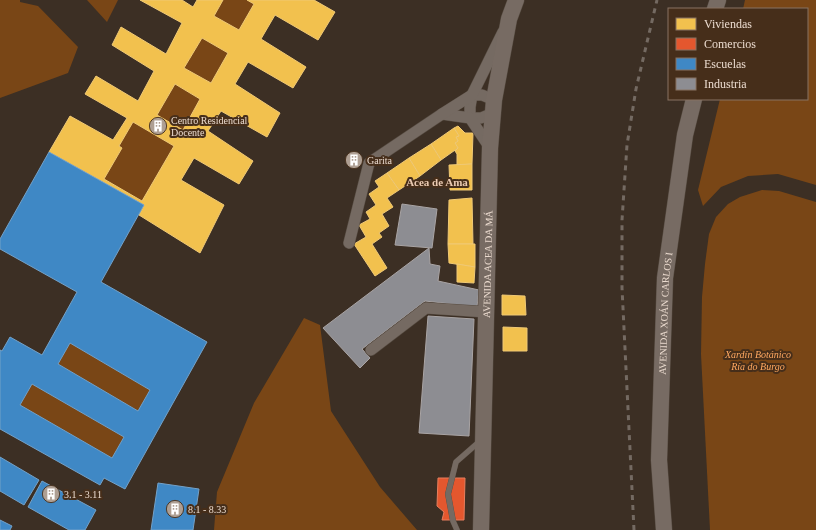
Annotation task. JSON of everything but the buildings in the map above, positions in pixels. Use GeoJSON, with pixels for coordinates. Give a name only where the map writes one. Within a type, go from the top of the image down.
{"type":"FeatureCollection","features":[{"type":"Feature","properties":{"kind":"main road","name":"AVENIDA ACEA DA MÁ"},"geometry":{"type":"LineString","coordinates":[[482,530],[485,491],[483,438],[490,148],[494,106],[509,19],[516,0]]}},
{"type":"Feature","properties":{"kind":"main road","name":"AVENIDA XOÁN CARLOS I"},"geometry":{"type":"LineString","coordinates":[[664,530],[659,460],[665,278],[685,135],[694,100]]}},
{"type":"Feature","properties":{"kind":"street"},"geometry":{"type":"LineString","coordinates":[[490,148],[470,118],[470,107],[472,95],[509,19]]}},
{"type":"Feature","properties":{"kind":"street"},"geometry":{"type":"LineString","coordinates":[[348,243],[369,163],[442,114],[472,95],[482,95],[494,106],[481,118],[442,114]]}},
{"type":"Feature","properties":{"kind":"street"},"geometry":{"type":"LineString","coordinates":[[371,350],[426,308],[486,312]]}},
{"type":"Feature","properties":{"kind":"lane"},"geometry":{"type":"LineString","coordinates":[[457,530],[453,521],[448,494],[456,462],[483,438]]}},
{"type":"Feature","properties":{"kind":"green space"},"geometry":{"type":"Polygon","coordinates":[[[0,0],[20,0],[20,2],[38,6],[78,47],[68,73],[0,98],[0,0]]]}},
{"type":"Feature","properties":{"kind":"green space"},"geometry":{"type":"Polygon","coordinates":[[[87,0],[118,0],[107,22],[87,0]]]}},
{"type":"Feature","properties":{"kind":"green space"},"geometry":{"type":"Polygon","coordinates":[[[223,0],[247,0],[254,4],[239,30],[214,16],[223,0]]]}},
{"type":"Feature","properties":{"kind":"green space"},"geometry":{"type":"Polygon","coordinates":[[[745,0],[816,0],[816,185],[778,174],[748,176],[721,187],[703,206],[698,190],[720,100],[808,100],[808,8],[743,8],[745,0]]]}},
{"type":"Feature","properties":{"kind":"green space"},"geometry":{"type":"Polygon","coordinates":[[[202,38],[228,53],[211,83],[184,68],[202,38]]]}},
{"type":"Feature","properties":{"kind":"green space"},"geometry":{"type":"Polygon","coordinates":[[[175,84],[200,99],[183,130],[157,115],[175,84]]]}},
{"type":"Feature","properties":{"kind":"green space"},"geometry":{"type":"Polygon","coordinates":[[[133,122],[174,146],[142,201],[104,179],[122,148],[119,146],[133,122]]]}},
{"type":"Feature","properties":{"kind":"green space","name":"Xardín Botánico Ría do Burgo"},"geometry":{"type":"Polygon","coordinates":[[[762,190],[779,191],[816,202],[816,530],[710,530],[701,354],[702,297],[709,234],[716,217],[728,204],[740,197],[762,190]]]}},
{"type":"Feature","properties":{"kind":"green space"},"geometry":{"type":"Polygon","coordinates":[[[304,318],[320,325],[331,411],[380,487],[417,530],[214,530],[217,492],[254,403],[304,318]]]}},
{"type":"Feature","properties":{"kind":"green space"},"geometry":{"type":"Polygon","coordinates":[[[70,343],[150,390],[138,411],[58,364],[70,343]]]}},
{"type":"Feature","properties":{"kind":"green space"},"geometry":{"type":"Polygon","coordinates":[[[32,384],[124,437],[112,458],[20,405],[32,384]]]}},
{"type":"Feature","properties":{"kind":"railway"},"geometry":{"type":"LineString","coordinates":[[634,530],[622,288],[622,220],[627,145],[636,89],[657,0]]}},
{"type":"Feature","properties":{"kind":"place","name":"Centro Residencial Docente"},"geometry":{"type":"Point","coordinates":[158,126]}},
{"type":"Feature","properties":{"kind":"place","name":"Garita"},"geometry":{"type":"Point","coordinates":[354,160]}},
{"type":"Feature","properties":{"kind":"place","name":"3.1 - 3.11"},"geometry":{"type":"Point","coordinates":[51,494]}},
{"type":"Feature","properties":{"kind":"place","name":"8.1 - 8.33"},"geometry":{"type":"Point","coordinates":[175,509]}},
{"type":"Feature","properties":{"kind":"district","name":"Acea de Ama"},"geometry":{"type":"Point","coordinates":[437,182]}}]}
